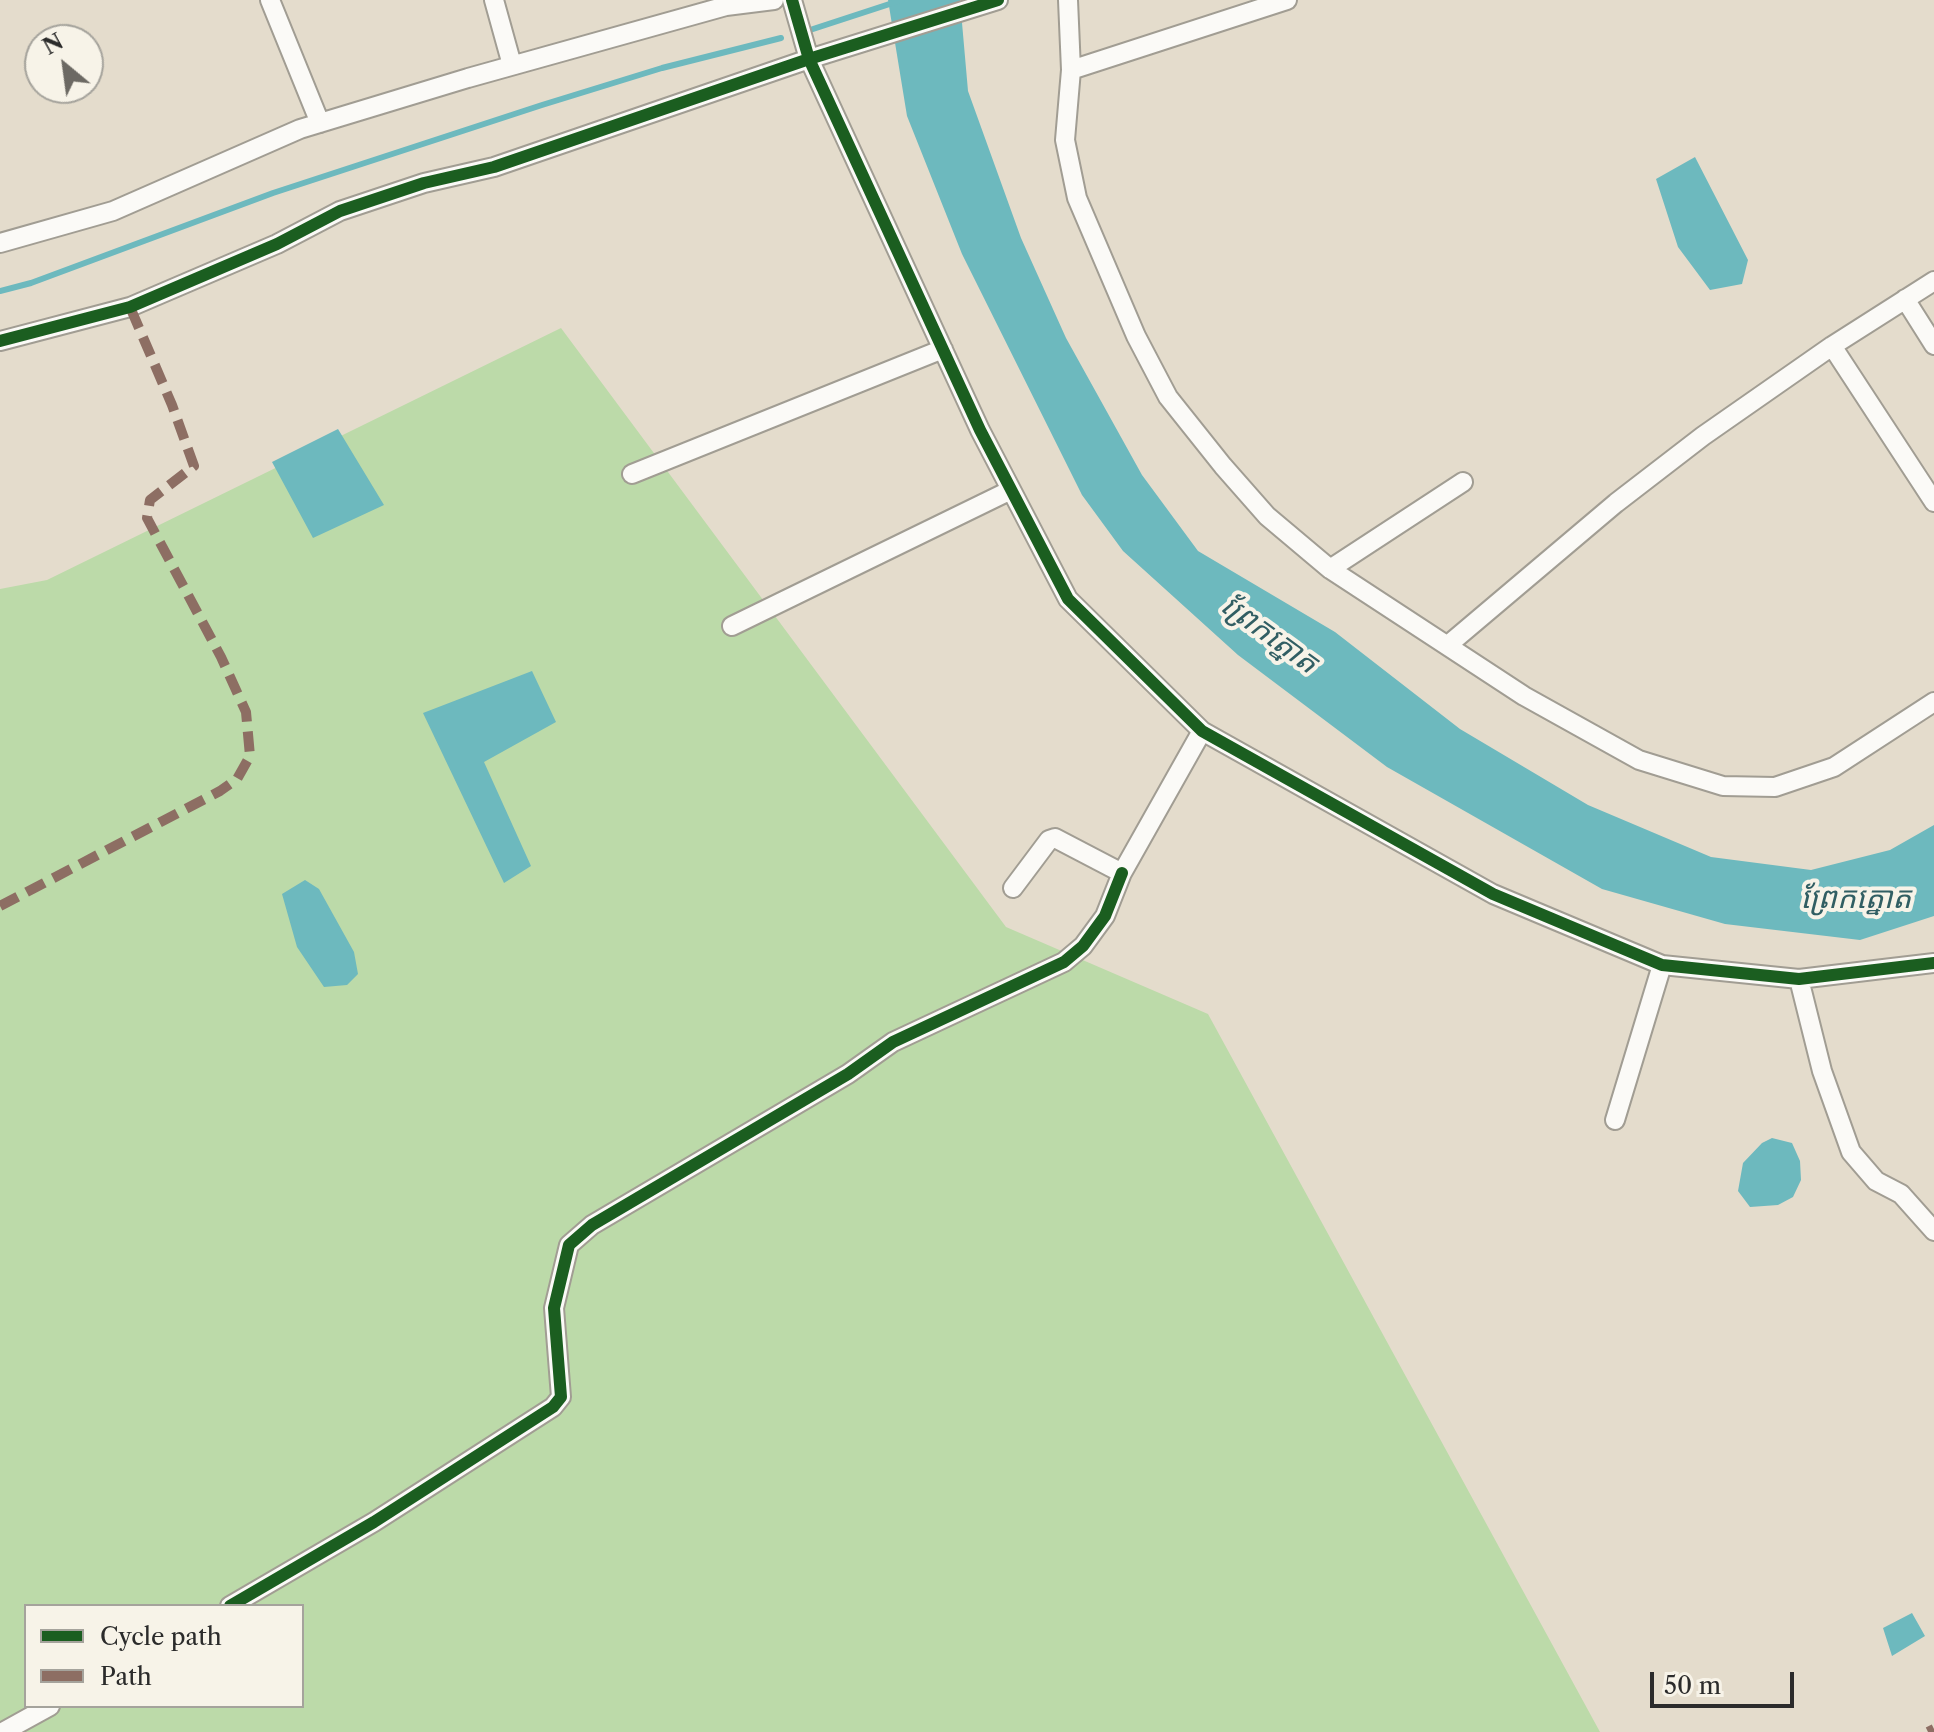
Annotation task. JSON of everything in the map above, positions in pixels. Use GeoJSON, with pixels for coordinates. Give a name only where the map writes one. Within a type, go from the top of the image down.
{"type":"FeatureCollection","features":[{"type":"Feature","properties":{"kind":"street"},"geometry":{"type":"LineString","coordinates":[[270,0],[320,123]]}},
{"type":"Feature","properties":{"kind":"street"},"geometry":{"type":"LineString","coordinates":[[494,0],[512,65]]}},
{"type":"Feature","properties":{"kind":"street"},"geometry":{"type":"LineString","coordinates":[[0,243],[113,211],[320,123],[512,65],[726,6],[774,0]]}},
{"type":"Feature","properties":{"kind":"street"},"geometry":{"type":"LineString","coordinates":[[792,0],[809,59],[943,349],[1068,599],[1202,731],[1493,894],[1662,965],[1799,979],[1934,963]]}},
{"type":"Feature","properties":{"kind":"street"},"geometry":{"type":"LineString","coordinates":[[0,341],[130,307],[277,244],[340,211],[424,183],[494,167],[809,59],[998,0]]}},
{"type":"Feature","properties":{"kind":"street"},"geometry":{"type":"LineString","coordinates":[[1068,0],[1071,70],[1065,140],[1077,198],[1136,336],[1168,397],[1267,516],[1330,569],[1524,696],[1639,760],[1723,786],[1775,787],[1834,767],[1934,702]]}},
{"type":"Feature","properties":{"kind":"street"},"geometry":{"type":"LineString","coordinates":[[1071,70],[1287,0]]}},
{"type":"Feature","properties":{"kind":"street"},"geometry":{"type":"LineString","coordinates":[[1448,645],[1616,503],[1832,346],[1934,281]]}},
{"type":"Feature","properties":{"kind":"street"},"geometry":{"type":"LineString","coordinates":[[1905,299],[1934,345]]}},
{"type":"Feature","properties":{"kind":"street"},"geometry":{"type":"LineString","coordinates":[[1832,346],[1934,502]]}},
{"type":"Feature","properties":{"kind":"street"},"geometry":{"type":"LineString","coordinates":[[632,474],[943,349]]}},
{"type":"Feature","properties":{"kind":"street"},"geometry":{"type":"LineString","coordinates":[[1330,569],[1463,482]]}},
{"type":"Feature","properties":{"kind":"street"},"geometry":{"type":"LineString","coordinates":[[732,626],[1011,490]]}},
{"type":"Feature","properties":{"kind":"street"},"geometry":{"type":"LineString","coordinates":[[233,1604],[374,1522],[553,1407],[561,1397],[554,1308],[569,1245],[592,1225],[848,1074],[893,1042],[1064,962],[1083,946],[1105,916],[1122,873],[1202,731]]}},
{"type":"Feature","properties":{"kind":"street"},"geometry":{"type":"LineString","coordinates":[[1013,888],[1049,840],[1055,838],[1122,873]]}},
{"type":"Feature","properties":{"kind":"street"},"geometry":{"type":"LineString","coordinates":[[1615,1120],[1662,965]]}},
{"type":"Feature","properties":{"kind":"street"},"geometry":{"type":"LineString","coordinates":[[1799,979],[1822,1071],[1851,1152],[1876,1181],[1901,1194],[1934,1231]]}},
{"type":"Feature","properties":{"kind":"street"},"geometry":{"type":"LineString","coordinates":[[3,1732],[46,1708]]}},
{"type":"Feature","properties":{"kind":"green space"},"geometry":{"type":"Polygon","coordinates":[[[561,328],[1006,927],[1208,1014],[1600,1732],[0,1732],[0,589],[47,580],[561,328]]]}},
{"type":"Feature","properties":{"kind":"water","name":"ព្រែកត្នោត"},"geometry":{"type":"Polygon","coordinates":[[[888,0],[960,0],[968,91],[1021,238],[1066,338],[1142,475],[1198,551],[1335,632],[1460,729],[1588,805],[1711,857],[1811,870],[1890,850],[1934,825],[1934,916],[1860,940],[1725,924],[1602,889],[1387,767],[1238,655],[1123,551],[1082,495],[962,254],[907,116],[888,0]]]}},
{"type":"Feature","properties":{"kind":"water"},"geometry":{"type":"Polygon","coordinates":[[[1695,157],[1748,260],[1742,284],[1710,290],[1678,247],[1656,179],[1695,157]]]}},
{"type":"Feature","properties":{"kind":"water"},"geometry":{"type":"Polygon","coordinates":[[[338,429],[384,505],[313,538],[272,462],[338,429]]]}},
{"type":"Feature","properties":{"kind":"water"},"geometry":{"type":"Polygon","coordinates":[[[532,671],[556,722],[484,762],[531,866],[504,883],[423,713],[532,671]]]}},
{"type":"Feature","properties":{"kind":"water"},"geometry":{"type":"Polygon","coordinates":[[[305,880],[319,889],[354,952],[358,974],[347,985],[324,987],[297,947],[282,894],[305,880]]]}},
{"type":"Feature","properties":{"kind":"water"},"geometry":{"type":"Polygon","coordinates":[[[1772,1138],[1792,1143],[1800,1161],[1801,1180],[1793,1197],[1778,1205],[1750,1207],[1738,1191],[1743,1163],[1762,1143],[1772,1138]]]}},
{"type":"Feature","properties":{"kind":"water"},"geometry":{"type":"Polygon","coordinates":[[[1912,1613],[1925,1636],[1892,1656],[1883,1628],[1912,1613]]]}},
{"type":"Feature","properties":{"kind":"waterway"},"geometry":{"type":"LineString","coordinates":[[810,30],[902,0]]}},
{"type":"Feature","properties":{"kind":"waterway"},"geometry":{"type":"LineString","coordinates":[[0,291],[31,283],[273,193],[542,105],[662,68],[781,38]]}},
{"type":"Feature","properties":{"kind":"marked path"},"geometry":{"type":"LineString","coordinates":[[0,906],[220,791],[237,779],[250,756],[246,712],[221,657],[147,518],[150,500],[194,466],[130,307]]}},
{"type":"Feature","properties":{"kind":"marked path"},"geometry":{"type":"LineString","coordinates":[[1928,1732],[1934,1729]]}},
{"type":"Feature","properties":{"kind":"cycle path"},"geometry":{"type":"LineString","coordinates":[[792,0],[809,59],[980,430],[1068,599],[1202,731],[1493,894],[1662,965],[1799,979],[1934,963]]}},
{"type":"Feature","properties":{"kind":"cycle path"},"geometry":{"type":"LineString","coordinates":[[0,341],[130,307],[277,244],[340,211],[424,183],[494,167],[809,59],[998,0]]}},
{"type":"Feature","properties":{"kind":"cycle path"},"geometry":{"type":"LineString","coordinates":[[233,1604],[374,1522],[553,1407],[561,1397],[554,1308],[569,1245],[592,1225],[848,1074],[893,1042],[1064,962],[1083,946],[1105,916],[1122,873]]}}]}
